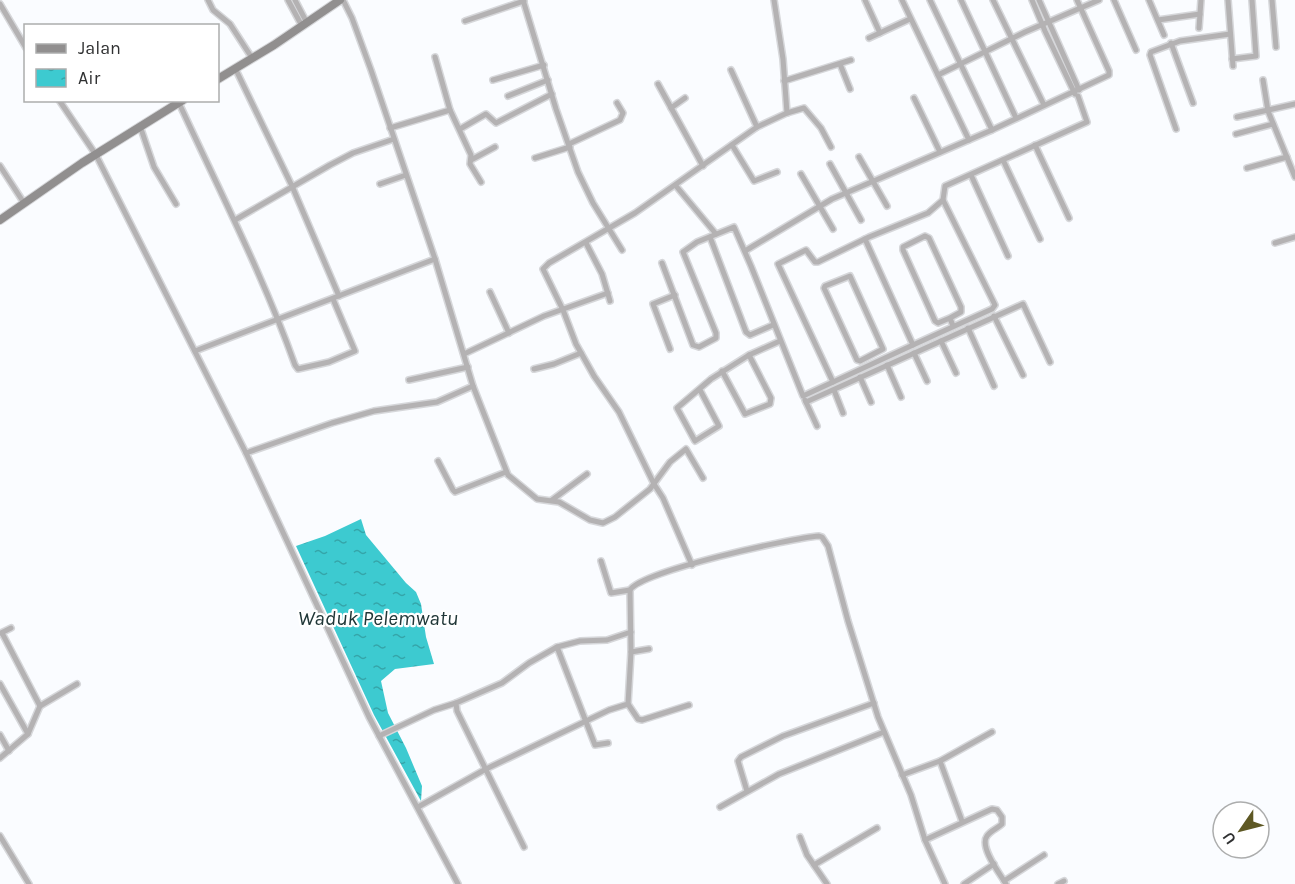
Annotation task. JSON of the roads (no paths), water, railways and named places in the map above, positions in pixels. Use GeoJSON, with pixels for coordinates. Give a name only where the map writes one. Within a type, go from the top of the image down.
{"type":"FeatureCollection","features":[{"type":"Feature","properties":{"kind":"main road"},"geometry":{"type":"LineString","coordinates":[[219,78],[342,0]]}},
{"type":"Feature","properties":{"kind":"main road"},"geometry":{"type":"LineString","coordinates":[[0,219],[140,126],[181,102]]}},
{"type":"Feature","properties":{"kind":"street"},"geometry":{"type":"LineString","coordinates":[[208,0],[213,10],[230,24],[252,58]]}},
{"type":"Feature","properties":{"kind":"street"},"geometry":{"type":"LineString","coordinates":[[288,0],[305,24]]}},
{"type":"Feature","properties":{"kind":"street"},"geometry":{"type":"LineString","coordinates":[[295,0],[305,24]]}},
{"type":"Feature","properties":{"kind":"street"},"geometry":{"type":"LineString","coordinates":[[342,0],[352,18],[372,70],[435,259],[473,386],[506,472],[516,484],[537,499],[552,500],[599,523],[607,522],[650,489],[670,462],[686,449],[703,478]]}},
{"type":"Feature","properties":{"kind":"street"},"geometry":{"type":"LineString","coordinates":[[774,0],[783,59],[787,113]]}},
{"type":"Feature","properties":{"kind":"street"},"geometry":{"type":"LineString","coordinates":[[865,0],[880,33]]}},
{"type":"Feature","properties":{"kind":"street"},"geometry":{"type":"LineString","coordinates":[[902,0],[969,140]]}},
{"type":"Feature","properties":{"kind":"street"},"geometry":{"type":"LineString","coordinates":[[930,0],[992,130]]}},
{"type":"Feature","properties":{"kind":"street"},"geometry":{"type":"LineString","coordinates":[[961,0],[1016,118]]}},
{"type":"Feature","properties":{"kind":"street"},"geometry":{"type":"LineString","coordinates":[[993,0],[1044,105]]}},
{"type":"Feature","properties":{"kind":"street"},"geometry":{"type":"LineString","coordinates":[[805,399],[833,382],[992,309],[995,305],[943,200],[945,186],[1087,122],[1078,95],[1032,0]]}},
{"type":"Feature","properties":{"kind":"street"},"geometry":{"type":"LineString","coordinates":[[1039,0],[1045,23]]}},
{"type":"Feature","properties":{"kind":"street"},"geometry":{"type":"LineString","coordinates":[[745,251],[820,206],[1044,105],[1078,95],[1110,73],[1077,0]]}},
{"type":"Feature","properties":{"kind":"street"},"geometry":{"type":"LineString","coordinates":[[938,75],[1045,23],[1099,0]]}},
{"type":"Feature","properties":{"kind":"street"},"geometry":{"type":"LineString","coordinates":[[1114,0],[1136,50]]}},
{"type":"Feature","properties":{"kind":"street"},"geometry":{"type":"LineString","coordinates":[[1149,0],[1164,35]]}},
{"type":"Feature","properties":{"kind":"street"},"geometry":{"type":"LineString","coordinates":[[1199,28],[1201,0]]}},
{"type":"Feature","properties":{"kind":"street"},"geometry":{"type":"LineString","coordinates":[[1228,0],[1233,66]]}},
{"type":"Feature","properties":{"kind":"street"},"geometry":{"type":"LineString","coordinates":[[1232,59],[1255,57],[1252,0]]}},
{"type":"Feature","properties":{"kind":"street"},"geometry":{"type":"LineString","coordinates":[[1272,0],[1276,47]]}},
{"type":"Feature","properties":{"kind":"street"},"geometry":{"type":"LineString","coordinates":[[465,21],[524,1],[578,172],[621,250]]}},
{"type":"Feature","properties":{"kind":"street"},"geometry":{"type":"LineString","coordinates":[[0,4],[24,45]]}},
{"type":"Feature","properties":{"kind":"street"},"geometry":{"type":"LineString","coordinates":[[1158,20],[1200,14]]}},
{"type":"Feature","properties":{"kind":"street"},"geometry":{"type":"LineString","coordinates":[[869,38],[910,19]]}},
{"type":"Feature","properties":{"kind":"street"},"geometry":{"type":"LineString","coordinates":[[1176,129],[1150,55],[1151,52],[1171,44],[1230,34]]}},
{"type":"Feature","properties":{"kind":"street"},"geometry":{"type":"LineString","coordinates":[[1171,44],[1193,104]]}},
{"type":"Feature","properties":{"kind":"street"},"geometry":{"type":"LineString","coordinates":[[435,57],[450,110],[471,155],[470,164],[481,182]]}},
{"type":"Feature","properties":{"kind":"street"},"geometry":{"type":"LineString","coordinates":[[784,81],[851,60]]}},
{"type":"Feature","properties":{"kind":"street"},"geometry":{"type":"LineString","coordinates":[[840,64],[850,89]]}},
{"type":"Feature","properties":{"kind":"street"},"geometry":{"type":"LineString","coordinates":[[493,80],[544,65]]}},
{"type":"Feature","properties":{"kind":"street"},"geometry":{"type":"LineString","coordinates":[[181,102],[236,220],[278,318],[296,368],[329,362],[353,353],[355,349],[292,186],[235,68]]}},
{"type":"Feature","properties":{"kind":"street"},"geometry":{"type":"LineString","coordinates":[[731,70],[758,127]]}},
{"type":"Feature","properties":{"kind":"street"},"geometry":{"type":"LineString","coordinates":[[508,96],[548,80]]}},
{"type":"Feature","properties":{"kind":"street"},"geometry":{"type":"LineString","coordinates":[[1263,80],[1268,111],[1295,177]]}},
{"type":"Feature","properties":{"kind":"street"},"geometry":{"type":"LineString","coordinates":[[658,84],[704,166]]}},
{"type":"Feature","properties":{"kind":"street"},"geometry":{"type":"LineString","coordinates":[[460,129],[486,114],[496,123],[552,94]]}},
{"type":"Feature","properties":{"kind":"street"},"geometry":{"type":"LineString","coordinates":[[671,108],[685,98]]}},
{"type":"Feature","properties":{"kind":"street"},"geometry":{"type":"LineString","coordinates":[[914,98],[940,152]]}},
{"type":"Feature","properties":{"kind":"street"},"geometry":{"type":"LineString","coordinates":[[60,102],[96,155],[246,453],[380,736],[458,884]]}},
{"type":"Feature","properties":{"kind":"street"},"geometry":{"type":"LineString","coordinates":[[534,158],[569,145],[620,120],[623,113],[617,103]]}},
{"type":"Feature","properties":{"kind":"street"},"geometry":{"type":"LineString","coordinates":[[1237,117],[1295,104]]}},
{"type":"Feature","properties":{"kind":"street"},"geometry":{"type":"LineString","coordinates":[[692,565],[663,498],[620,412],[594,376],[581,353],[543,269],[549,263],[609,229],[676,186],[758,127],[787,113],[802,108],[807,109],[831,147]]}},
{"type":"Feature","properties":{"kind":"street"},"geometry":{"type":"LineString","coordinates":[[390,128],[450,110]]}},
{"type":"Feature","properties":{"kind":"street"},"geometry":{"type":"LineString","coordinates":[[1236,134],[1274,124]]}},
{"type":"Feature","properties":{"kind":"street"},"geometry":{"type":"LineString","coordinates":[[140,126],[154,167],[176,204]]}},
{"type":"Feature","properties":{"kind":"street"},"geometry":{"type":"LineString","coordinates":[[236,220],[353,153],[394,139]]}},
{"type":"Feature","properties":{"kind":"street"},"geometry":{"type":"LineString","coordinates":[[732,145],[754,181],[777,172]]}},
{"type":"Feature","properties":{"kind":"street"},"geometry":{"type":"LineString","coordinates":[[1035,145],[1069,219]]}},
{"type":"Feature","properties":{"kind":"street"},"geometry":{"type":"LineString","coordinates":[[471,160],[495,147]]}},
{"type":"Feature","properties":{"kind":"street"},"geometry":{"type":"LineString","coordinates":[[859,157],[887,206]]}},
{"type":"Feature","properties":{"kind":"street"},"geometry":{"type":"LineString","coordinates":[[1247,168],[1287,157]]}},
{"type":"Feature","properties":{"kind":"street"},"geometry":{"type":"LineString","coordinates":[[1003,160],[1040,239]]}},
{"type":"Feature","properties":{"kind":"street"},"geometry":{"type":"LineString","coordinates":[[830,164],[861,220]]}},
{"type":"Feature","properties":{"kind":"street"},"geometry":{"type":"LineString","coordinates":[[0,166],[24,203]]}},
{"type":"Feature","properties":{"kind":"street"},"geometry":{"type":"LineString","coordinates":[[801,174],[833,230]]}},
{"type":"Feature","properties":{"kind":"street"},"geometry":{"type":"LineString","coordinates":[[971,175],[1008,256]]}},
{"type":"Feature","properties":{"kind":"street"},"geometry":{"type":"LineString","coordinates":[[380,184],[406,176]]}},
{"type":"Feature","properties":{"kind":"street"},"geometry":{"type":"LineString","coordinates":[[676,186],[713,236],[746,332],[750,335],[774,326]]}},
{"type":"Feature","properties":{"kind":"street"},"geometry":{"type":"LineString","coordinates":[[833,382],[778,264],[806,250],[815,262],[818,262],[865,239],[928,213],[943,200]]}},
{"type":"Feature","properties":{"kind":"street"},"geometry":{"type":"LineString","coordinates":[[662,263],[693,345],[699,347],[716,338],[716,333],[683,252],[734,227],[817,426]]}},
{"type":"Feature","properties":{"kind":"street"},"geometry":{"type":"LineString","coordinates":[[925,236],[929,238],[961,307],[961,312],[950,318],[938,323],[935,321],[903,250],[903,247],[925,236]]}},
{"type":"Feature","properties":{"kind":"street"},"geometry":{"type":"LineString","coordinates":[[1275,243],[1295,237]]}},
{"type":"Feature","properties":{"kind":"street"},"geometry":{"type":"LineString","coordinates":[[865,239],[913,345]]}},
{"type":"Feature","properties":{"kind":"street"},"geometry":{"type":"LineString","coordinates":[[585,243],[602,274],[610,301]]}},
{"type":"Feature","properties":{"kind":"street"},"geometry":{"type":"LineString","coordinates":[[195,351],[435,259]]}},
{"type":"Feature","properties":{"kind":"street"},"geometry":{"type":"LineString","coordinates":[[850,276],[883,346],[882,350],[870,355],[860,361],[857,360],[825,286],[850,276]]}},
{"type":"Feature","properties":{"kind":"street"},"geometry":{"type":"LineString","coordinates":[[490,292],[509,333]]}},
{"type":"Feature","properties":{"kind":"street"},"geometry":{"type":"LineString","coordinates":[[465,354],[544,316],[608,293]]}},
{"type":"Feature","properties":{"kind":"street"},"geometry":{"type":"LineString","coordinates":[[669,349],[653,304],[675,295]]}},
{"type":"Feature","properties":{"kind":"street"},"geometry":{"type":"LineString","coordinates":[[805,399],[834,390],[1023,304],[1050,362]]}},
{"type":"Feature","properties":{"kind":"street"},"geometry":{"type":"LineString","coordinates":[[994,316],[1023,375]]}},
{"type":"Feature","properties":{"kind":"street"},"geometry":{"type":"LineString","coordinates":[[950,318],[953,326]]}},
{"type":"Feature","properties":{"kind":"street"},"geometry":{"type":"LineString","coordinates":[[968,328],[994,386]]}},
{"type":"Feature","properties":{"kind":"street"},"geometry":{"type":"LineString","coordinates":[[700,390],[719,426],[695,441],[677,408],[722,370],[779,339]]}},
{"type":"Feature","properties":{"kind":"street"},"geometry":{"type":"LineString","coordinates":[[941,341],[956,373]]}},
{"type":"Feature","properties":{"kind":"street"},"geometry":{"type":"LineString","coordinates":[[534,369],[581,353]]}},
{"type":"Feature","properties":{"kind":"street"},"geometry":{"type":"LineString","coordinates":[[914,353],[927,381]]}},
{"type":"Feature","properties":{"kind":"street"},"geometry":{"type":"LineString","coordinates":[[722,370],[745,414],[770,404],[771,398],[749,355]]}},
{"type":"Feature","properties":{"kind":"street"},"geometry":{"type":"LineString","coordinates":[[870,355],[874,363]]}},
{"type":"Feature","properties":{"kind":"street"},"geometry":{"type":"LineString","coordinates":[[887,365],[901,397]]}},
{"type":"Feature","properties":{"kind":"street"},"geometry":{"type":"LineString","coordinates":[[409,380],[468,367]]}},
{"type":"Feature","properties":{"kind":"street"},"geometry":{"type":"LineString","coordinates":[[860,377],[871,402]]}},
{"type":"Feature","properties":{"kind":"street"},"geometry":{"type":"LineString","coordinates":[[246,453],[374,411],[437,402],[473,386]]}},
{"type":"Feature","properties":{"kind":"street"},"geometry":{"type":"LineString","coordinates":[[834,390],[843,413]]}},
{"type":"Feature","properties":{"kind":"street"},"geometry":{"type":"LineString","coordinates":[[438,461],[456,492],[506,472]]}},
{"type":"Feature","properties":{"kind":"street"},"geometry":{"type":"LineString","coordinates":[[552,500],[586,474]]}},
{"type":"Feature","properties":{"kind":"street"},"geometry":{"type":"LineString","coordinates":[[689,705],[642,720],[638,719],[628,704],[631,652],[630,590],[632,586],[647,578],[692,565],[808,537],[822,537],[830,554],[848,621],[884,732],[911,795],[925,840],[945,884]]}},
{"type":"Feature","properties":{"kind":"street"},"geometry":{"type":"LineString","coordinates":[[601,561],[611,593],[630,590]]}},
{"type":"Feature","properties":{"kind":"street"},"geometry":{"type":"LineString","coordinates":[[11,628],[2,637],[40,706]]}},
{"type":"Feature","properties":{"kind":"street"},"geometry":{"type":"LineString","coordinates":[[380,736],[434,710],[502,683],[529,663],[557,647],[580,641],[607,640],[631,632]]}},
{"type":"Feature","properties":{"kind":"street"},"geometry":{"type":"LineString","coordinates":[[557,647],[595,745],[608,743]]}},
{"type":"Feature","properties":{"kind":"street"},"geometry":{"type":"LineString","coordinates":[[631,652],[649,649]]}},
{"type":"Feature","properties":{"kind":"street"},"geometry":{"type":"LineString","coordinates":[[0,684],[28,734]]}},
{"type":"Feature","properties":{"kind":"street"},"geometry":{"type":"LineString","coordinates":[[0,758],[28,734],[40,706],[77,684]]}},
{"type":"Feature","properties":{"kind":"street"},"geometry":{"type":"LineString","coordinates":[[456,703],[457,711],[524,847]]}},
{"type":"Feature","properties":{"kind":"street"},"geometry":{"type":"LineString","coordinates":[[747,791],[738,761],[741,757],[783,736],[874,703]]}},
{"type":"Feature","properties":{"kind":"street"},"geometry":{"type":"LineString","coordinates":[[418,807],[486,769],[585,721],[628,704]]}},
{"type":"Feature","properties":{"kind":"street"},"geometry":{"type":"LineString","coordinates":[[720,807],[779,774],[884,732]]}},
{"type":"Feature","properties":{"kind":"street"},"geometry":{"type":"LineString","coordinates":[[902,775],[940,760],[993,732]]}},
{"type":"Feature","properties":{"kind":"street"},"geometry":{"type":"LineString","coordinates":[[0,735],[9,751]]}},
{"type":"Feature","properties":{"kind":"street"},"geometry":{"type":"LineString","coordinates":[[940,760],[962,821]]}},
{"type":"Feature","properties":{"kind":"street"},"geometry":{"type":"LineString","coordinates":[[925,840],[992,809],[1000,813],[1002,824],[987,835],[985,841],[993,864],[1005,883],[1044,855]]}},
{"type":"Feature","properties":{"kind":"street"},"geometry":{"type":"LineString","coordinates":[[814,865],[877,828]]}},
{"type":"Feature","properties":{"kind":"street"},"geometry":{"type":"LineString","coordinates":[[0,836],[29,884]]}},
{"type":"Feature","properties":{"kind":"street"},"geometry":{"type":"LineString","coordinates":[[800,837],[807,855],[827,884]]}},
{"type":"Feature","properties":{"kind":"street"},"geometry":{"type":"LineString","coordinates":[[964,884],[993,864]]}},
{"type":"Feature","properties":{"kind":"water","name":"Waduk Pelemwatu"},"geometry":{"type":"Polygon","coordinates":[[[361,519],[366,535],[416,592],[421,604],[426,637],[434,664],[395,669],[381,681],[388,713],[422,786],[421,801],[374,715],[296,546],[325,536],[361,519]]]}}]}
